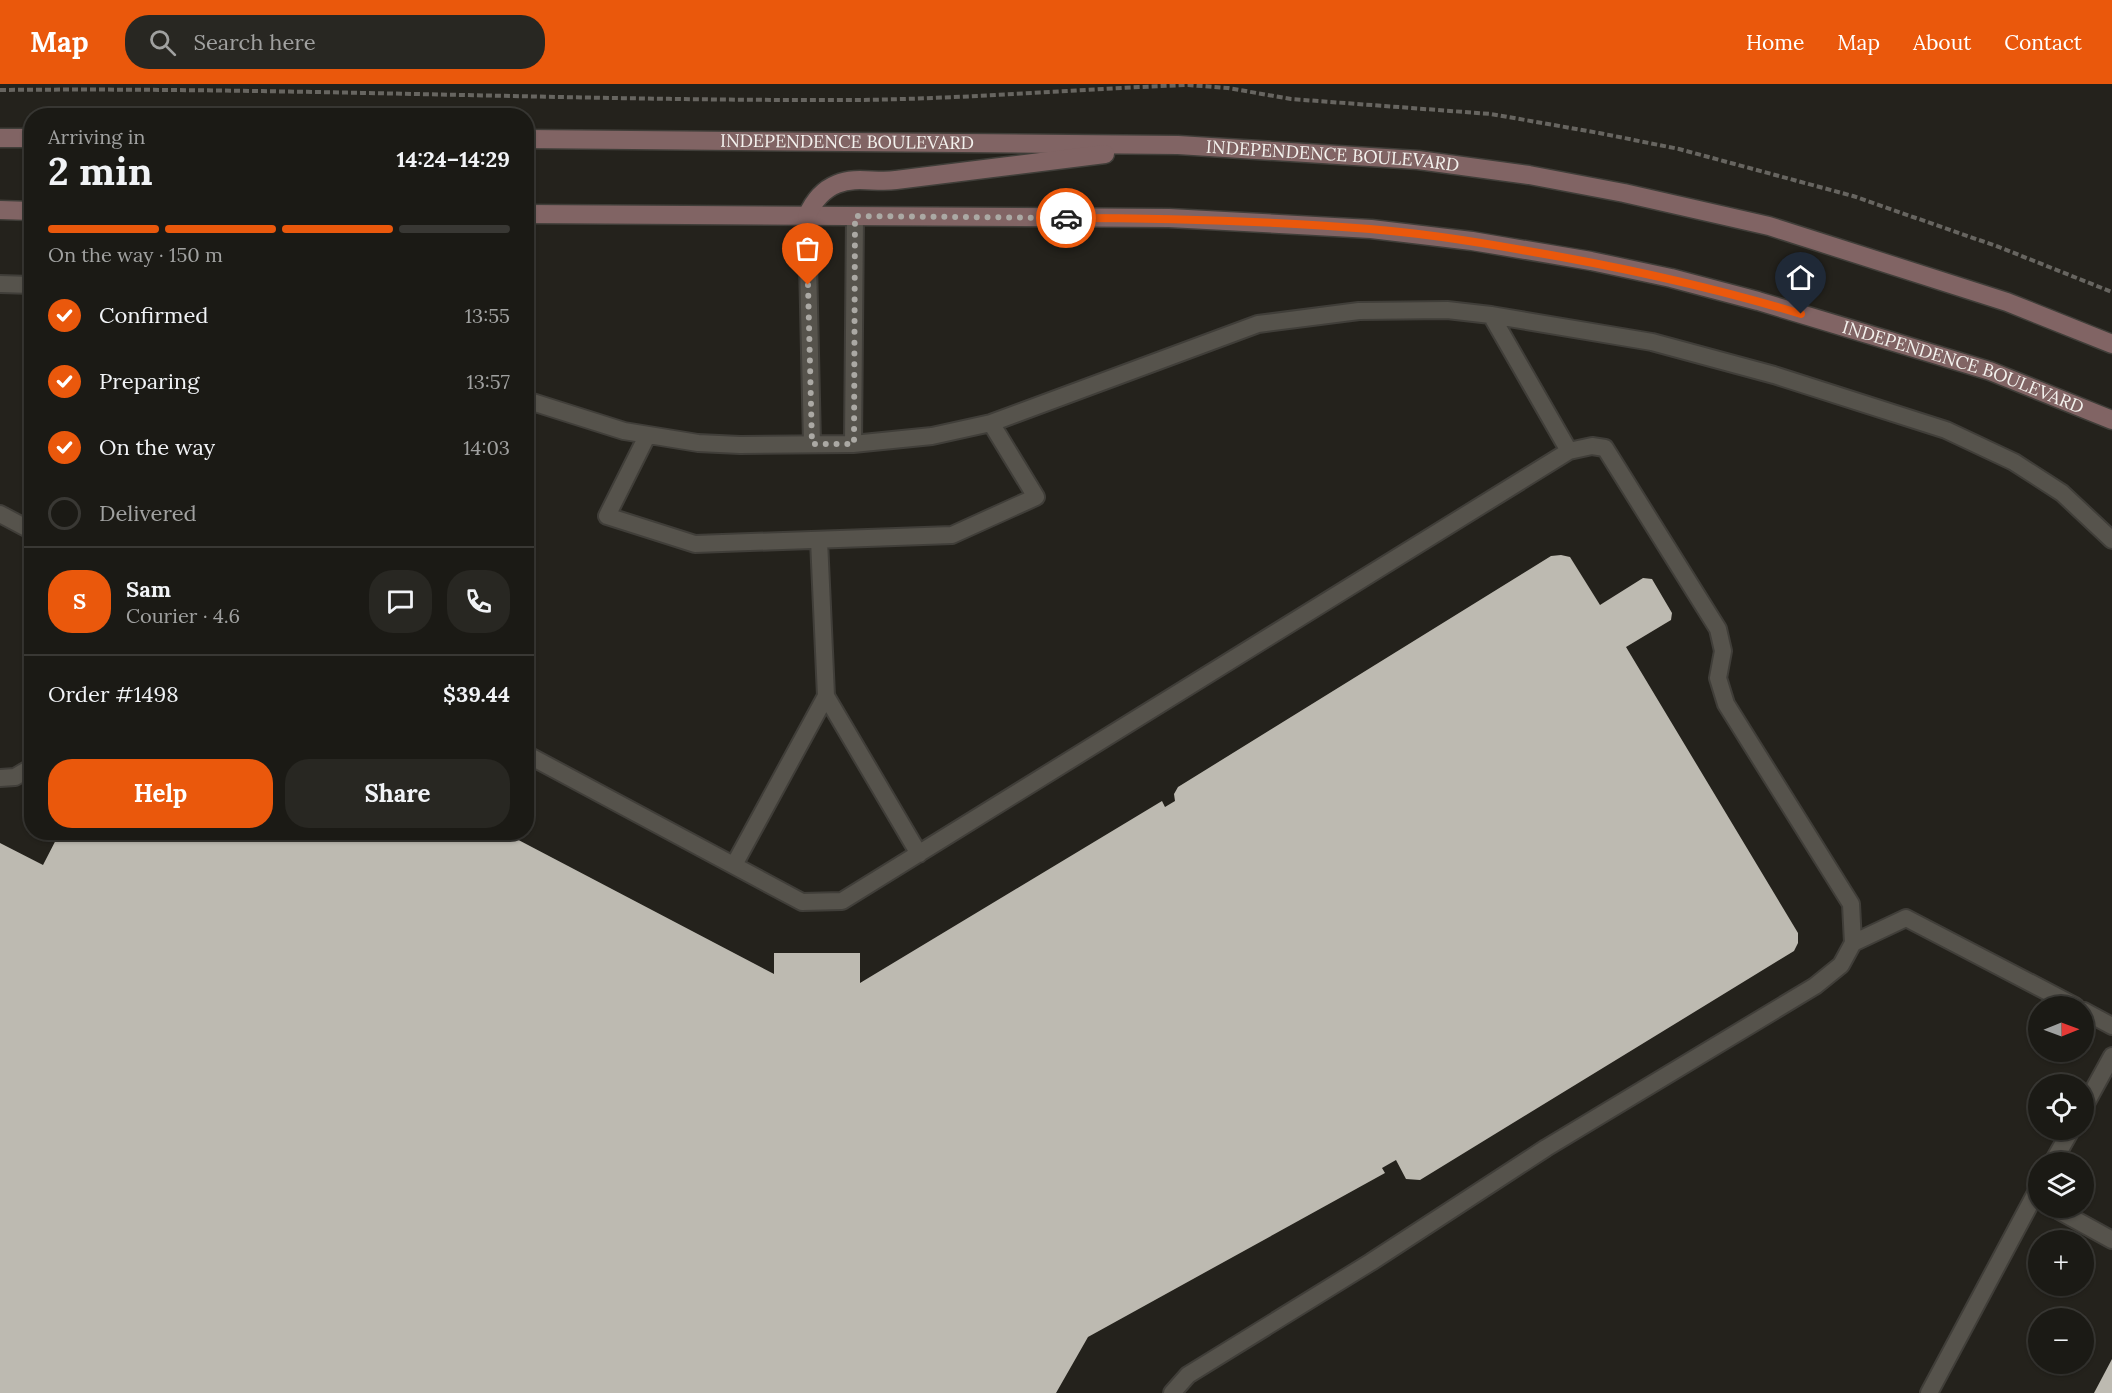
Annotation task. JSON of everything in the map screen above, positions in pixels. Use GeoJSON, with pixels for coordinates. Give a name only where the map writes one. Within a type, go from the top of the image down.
{"type":"FeatureCollection","features":[{"type":"Feature","properties":{"kind":"main road"},"geometry":{"type":"LineString","coordinates":[[0,138],[24,138]]}},
{"type":"Feature","properties":{"kind":"main road","name":"INDEPENDENCE BOULEVARD"},"geometry":{"type":"LineString","coordinates":[[534,139],[1179,145],[1418,160],[1530,175],[1624,193],[1770,226],[2007,302],[2112,344]]}},
{"type":"Feature","properties":{"kind":"main road"},"geometry":{"type":"LineString","coordinates":[[807,216],[813,202],[823,193],[834,185],[852,179],[889,181],[1179,145]]}},
{"type":"Feature","properties":{"kind":"main road"},"geometry":{"type":"LineString","coordinates":[[0,210],[24,211]]}},
{"type":"Feature","properties":{"kind":"main road","name":"INDEPENDENCE BOULEVARD"},"geometry":{"type":"LineString","coordinates":[[534,214],[1169,218],[1371,229],[1472,241],[1591,261],[1671,278],[1758,301],[1990,370],[2112,420]]}},
{"type":"Feature","properties":{"kind":"lane"},"geometry":{"type":"LineString","coordinates":[[807,216],[812,444]]}},
{"type":"Feature","properties":{"kind":"lane"},"geometry":{"type":"LineString","coordinates":[[854,444],[855,216]]}},
{"type":"Feature","properties":{"kind":"lane"},"geometry":{"type":"LineString","coordinates":[[0,284],[24,285]]}},
{"type":"Feature","properties":{"kind":"lane"},"geometry":{"type":"LineString","coordinates":[[534,403],[624,431],[698,443],[854,444],[932,436],[992,423],[1258,324],[1359,311],[1448,310],[1652,342],[1774,375],[1946,430],[2014,462],[2062,493],[2112,540]]}},
{"type":"Feature","properties":{"kind":"lane"},"geometry":{"type":"LineString","coordinates":[[1491,315],[1569,451]]}},
{"type":"Feature","properties":{"kind":"lane"},"geometry":{"type":"LineString","coordinates":[[647,436],[607,516],[695,544],[952,535],[1036,497],[992,423]]}},
{"type":"Feature","properties":{"kind":"lane"},"geometry":{"type":"LineString","coordinates":[[534,758],[802,902],[842,902],[1569,451],[1592,446],[1605,448],[1718,629],[1724,651],[1718,678],[1725,704],[1851,904],[1853,943],[1841,965],[1815,986],[1546,1148],[1371,1262],[1188,1375],[1172,1393]]}},
{"type":"Feature","properties":{"kind":"lane"},"geometry":{"type":"LineString","coordinates":[[0,514],[24,527]]}},
{"type":"Feature","properties":{"kind":"lane"},"geometry":{"type":"LineString","coordinates":[[819,540],[826,696],[919,854]]}},
{"type":"Feature","properties":{"kind":"lane"},"geometry":{"type":"LineString","coordinates":[[734,866],[826,696]]}},
{"type":"Feature","properties":{"kind":"lane"},"geometry":{"type":"LineString","coordinates":[[0,778],[15,777],[24,772]]}},
{"type":"Feature","properties":{"kind":"lane"},"geometry":{"type":"LineString","coordinates":[[1853,943],[1906,918],[2056,996]]}},
{"type":"Feature","properties":{"kind":"lane"},"geometry":{"type":"LineString","coordinates":[[2094,1016],[2112,1026]]}},
{"type":"Feature","properties":{"kind":"lane"},"geometry":{"type":"LineString","coordinates":[[2094,1089],[2112,1056]]}},
{"type":"Feature","properties":{"kind":"lane"},"geometry":{"type":"LineString","coordinates":[[1929,1393],[2028,1212]]}},
{"type":"Feature","properties":{"kind":"lane"},"geometry":{"type":"LineString","coordinates":[[2072,1218],[2112,1240]]}},
{"type":"Feature","properties":{"kind":"building"},"geometry":{"type":"Polygon","coordinates":[[[1551,556],[1570,557],[1600,605],[1643,578],[1652,579],[1672,613],[1671,620],[1626,647],[1798,933],[1798,943],[1794,951],[1420,1180],[1406,1179],[1396,1160],[1382,1168],[1385,1173],[1088,1337],[1056,1393],[0,1393],[0,843],[43,865],[56,840],[518,840],[774,974],[774,953],[860,953],[860,983],[1162,801],[1165,807],[1175,801],[1174,794],[1178,787],[1551,556]]]}},
{"type":"Feature","properties":{"kind":"building"},"geometry":{"type":"Polygon","coordinates":[[[2112,1359],[2112,1393],[2094,1393],[2112,1359]]]}},
{"type":"Feature","properties":{"kind":"way so far"},"geometry":{"type":"LineString","coordinates":[[808,285],[812,444],[854,444],[855,216],[1066,218]]}},
{"type":"Feature","properties":{"kind":"route"},"geometry":{"type":"LineString","coordinates":[[1066,218],[1169,218],[1371,229],[1472,241],[1591,261],[1671,278],[1801,314]]}}]}
